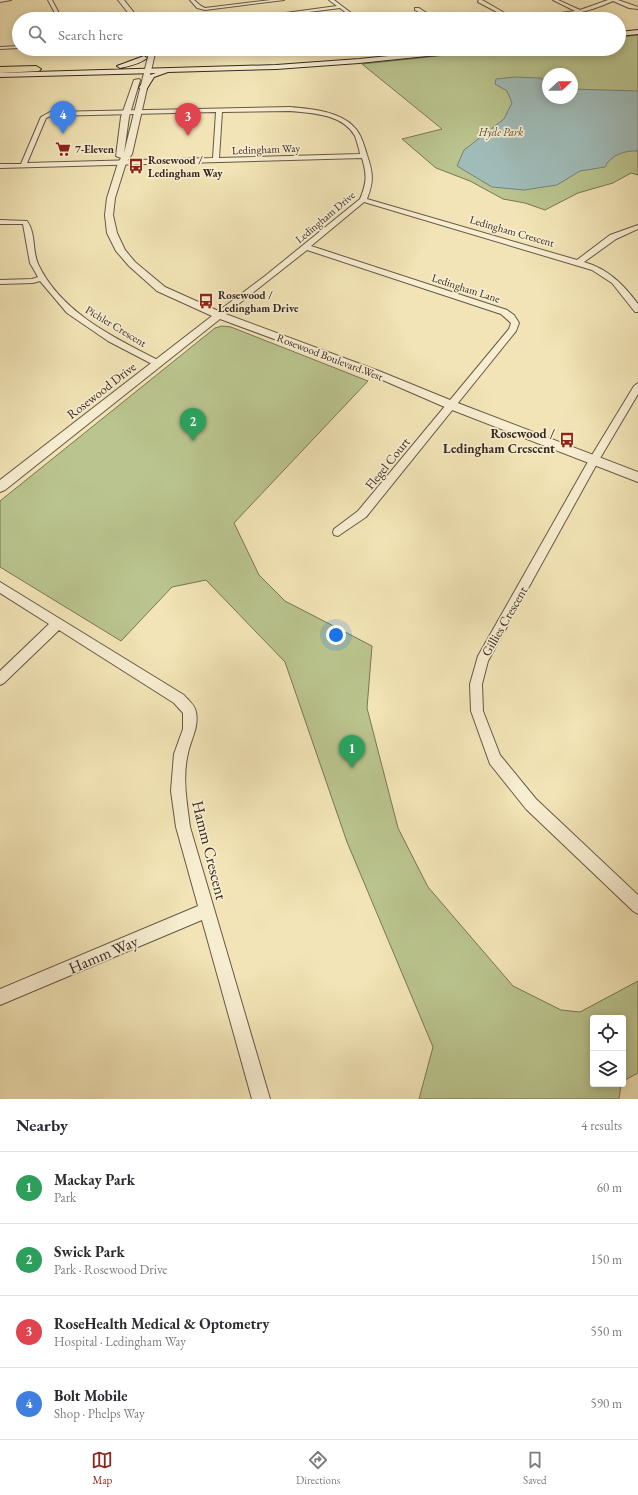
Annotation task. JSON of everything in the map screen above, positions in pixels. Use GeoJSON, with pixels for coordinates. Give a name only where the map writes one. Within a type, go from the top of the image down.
{"type":"FeatureCollection","features":[{"type":"Feature","properties":{"kind":"highway"},"geometry":{"type":"LineString","coordinates":[[0,71],[36,69]]}},
{"type":"Feature","properties":{"kind":"main road"},"geometry":{"type":"LineString","coordinates":[[626,30],[638,29]]}},
{"type":"Feature","properties":{"kind":"main road"},"geometry":{"type":"LineString","coordinates":[[626,33],[638,32]]}},
{"type":"Feature","properties":{"kind":"main road"},"geometry":{"type":"LineString","coordinates":[[143,88],[152,76],[180,68],[308,61],[361,56]]}},
{"type":"Feature","properties":{"kind":"main road"},"geometry":{"type":"LineString","coordinates":[[0,75],[99,70],[310,65],[403,56]]}},
{"type":"Feature","properties":{"kind":"main road"},"geometry":{"type":"LineString","coordinates":[[152,57],[180,68]]}},
{"type":"Feature","properties":{"kind":"main road"},"geometry":{"type":"LineString","coordinates":[[99,70],[128,65],[144,58]]}},
{"type":"Feature","properties":{"kind":"main road"},"geometry":{"type":"LineString","coordinates":[[36,69],[99,70],[125,75],[136,83]]}},
{"type":"Feature","properties":{"kind":"street"},"geometry":{"type":"LineString","coordinates":[[0,1],[9,0]]}},
{"type":"Feature","properties":{"kind":"street"},"geometry":{"type":"LineString","coordinates":[[50,0],[56,12]]}},
{"type":"Feature","properties":{"kind":"street"},"geometry":{"type":"LineString","coordinates":[[121,0],[130,12]]}},
{"type":"Feature","properties":{"kind":"street"},"geometry":{"type":"LineString","coordinates":[[192,0],[198,7],[205,9],[282,0]]}},
{"type":"Feature","properties":{"kind":"street"},"geometry":{"type":"LineString","coordinates":[[331,0],[347,12]]}},
{"type":"Feature","properties":{"kind":"street"},"geometry":{"type":"LineString","coordinates":[[555,0],[580,12],[613,0],[638,8]]}},
{"type":"Feature","properties":{"kind":"street"},"geometry":{"type":"LineString","coordinates":[[480,1],[500,12]]}},
{"type":"Feature","properties":{"kind":"street"},"geometry":{"type":"LineString","coordinates":[[306,12],[340,7]]}},
{"type":"Feature","properties":{"kind":"street"},"geometry":{"type":"LineString","coordinates":[[417,9],[422,12]]}},
{"type":"Feature","properties":{"kind":"street"},"geometry":{"type":"LineString","coordinates":[[0,48],[12,47]]}},
{"type":"Feature","properties":{"kind":"street"},"geometry":{"type":"LineString","coordinates":[[144,69],[152,57]]}},
{"type":"Feature","properties":{"kind":"street"},"geometry":{"type":"LineString","coordinates":[[144,58],[144,69]]}},
{"type":"Feature","properties":{"kind":"street","name":"Rosewood Boulevard West"},"geometry":{"type":"LineString","coordinates":[[122,163],[119,154],[126,113],[136,83],[144,69]]}},
{"type":"Feature","properties":{"kind":"street","name":"Rosewood Boulevard West"},"geometry":{"type":"LineString","coordinates":[[144,69],[143,88],[128,154],[122,163],[111,198],[109,215],[112,233],[121,251],[136,268],[161,289],[219,315],[375,373],[451,405],[638,477]]}},
{"type":"Feature","properties":{"kind":"street","name":"Ledingham Drive"},"geometry":{"type":"LineString","coordinates":[[23,165],[42,121],[47,115],[290,109],[309,111],[334,117],[345,122],[358,137],[369,171],[369,185],[364,200],[219,315]]}},
{"type":"Feature","properties":{"kind":"street"},"geometry":{"type":"LineString","coordinates":[[216,160],[219,110]]}},
{"type":"Feature","properties":{"kind":"street","name":"Ledingham Way"},"geometry":{"type":"LineString","coordinates":[[0,166],[363,156]]}},
{"type":"Feature","properties":{"kind":"street","name":"Ledingham Crescent"},"geometry":{"type":"LineString","coordinates":[[364,200],[595,268],[609,275],[638,310]]}},
{"type":"Feature","properties":{"kind":"street","name":"Pichler Crescent"},"geometry":{"type":"LineString","coordinates":[[0,222],[25,222],[28,227],[30,249],[34,263],[42,278],[70,311],[111,339],[157,363]]}},
{"type":"Feature","properties":{"kind":"street"},"geometry":{"type":"LineString","coordinates":[[578,263],[613,237],[638,227]]}},
{"type":"Feature","properties":{"kind":"street","name":"Ledingham Lane"},"geometry":{"type":"LineString","coordinates":[[306,247],[504,312],[511,317],[515,323],[513,329],[451,405]]}},
{"type":"Feature","properties":{"kind":"street"},"geometry":{"type":"LineString","coordinates":[[0,282],[33,281],[42,278]]}},
{"type":"Feature","properties":{"kind":"street","name":"Rosewood Drive"},"geometry":{"type":"LineString","coordinates":[[0,487],[219,315]]}},
{"type":"Feature","properties":{"kind":"street"},"geometry":{"type":"LineString","coordinates":[[594,460],[638,386]]}},
{"type":"Feature","properties":{"kind":"street","name":"Flegel Court"},"geometry":{"type":"LineString","coordinates":[[338,532],[362,514],[451,405]]}},
{"type":"Feature","properties":{"kind":"street","name":"Gillies Crescent"},"geometry":{"type":"LineString","coordinates":[[594,460],[482,660],[476,684],[478,711],[495,759],[532,804],[638,906]]}},
{"type":"Feature","properties":{"kind":"street","name":"Hamm Crescent"},"geometry":{"type":"LineString","coordinates":[[0,587],[179,699],[190,711],[190,729],[181,754],[178,791],[184,827],[206,910],[261,1099]]}},
{"type":"Feature","properties":{"kind":"street"},"geometry":{"type":"LineString","coordinates":[[0,679],[57,624]]}},
{"type":"Feature","properties":{"kind":"street","name":"Hamm Way"},"geometry":{"type":"LineString","coordinates":[[0,997],[206,910]]}},
{"type":"Feature","properties":{"kind":"green space","name":"Hyde Park"},"geometry":{"type":"Polygon","coordinates":[[[638,35],[638,175],[631,173],[613,183],[578,193],[545,210],[525,203],[503,199],[470,181],[436,168],[402,139],[442,129],[362,64],[438,56],[626,56],[626,36],[638,35]]]}},
{"type":"Feature","properties":{"kind":"green space"},"geometry":{"type":"Polygon","coordinates":[[[222,326],[231,327],[368,381],[234,523],[259,575],[285,601],[372,646],[367,708],[398,828],[428,887],[513,986],[561,1010],[580,1012],[638,981],[638,1073],[626,1079],[626,1015],[590,1015],[590,1087],[621,1087],[619,1099],[419,1099],[433,1047],[347,842],[285,662],[206,580],[172,587],[121,641],[0,567],[0,501],[215,328],[222,326]]]}},
{"type":"Feature","properties":{"kind":"water"},"geometry":{"type":"Polygon","coordinates":[[[515,77],[542,79],[542,104],[578,104],[578,89],[638,91],[638,151],[628,151],[614,156],[605,167],[580,171],[557,185],[524,190],[492,187],[457,166],[464,150],[504,119],[512,103],[507,91],[495,84],[496,79],[515,77]]]}},
{"type":"Feature","properties":{"kind":"place","name":"Bolt Mobile"},"geometry":{"type":"Point","coordinates":[63,134]}},
{"type":"Feature","properties":{"kind":"place","name":"RoseHealth Medical & Optometry"},"geometry":{"type":"Point","coordinates":[188,136]}},
{"type":"Feature","properties":{"kind":"place","name":"7-Eleven"},"geometry":{"type":"Point","coordinates":[63,149]}},
{"type":"Feature","properties":{"kind":"place","name":"Rosewood / Ledingham Way"},"geometry":{"type":"Point","coordinates":[136,166]}},
{"type":"Feature","properties":{"kind":"place","name":"Rosewood / Ledingham Drive"},"geometry":{"type":"Point","coordinates":[206,301]}},
{"type":"Feature","properties":{"kind":"place","name":"Rosewood / Ledingham Crescent"},"geometry":{"type":"Point","coordinates":[567,440]}},
{"type":"Feature","properties":{"kind":"place","name":"Swick Park"},"geometry":{"type":"Point","coordinates":[193,441]}},
{"type":"Feature","properties":{"kind":"place","name":"Mackay Park"},"geometry":{"type":"Point","coordinates":[352,768]}}]}
